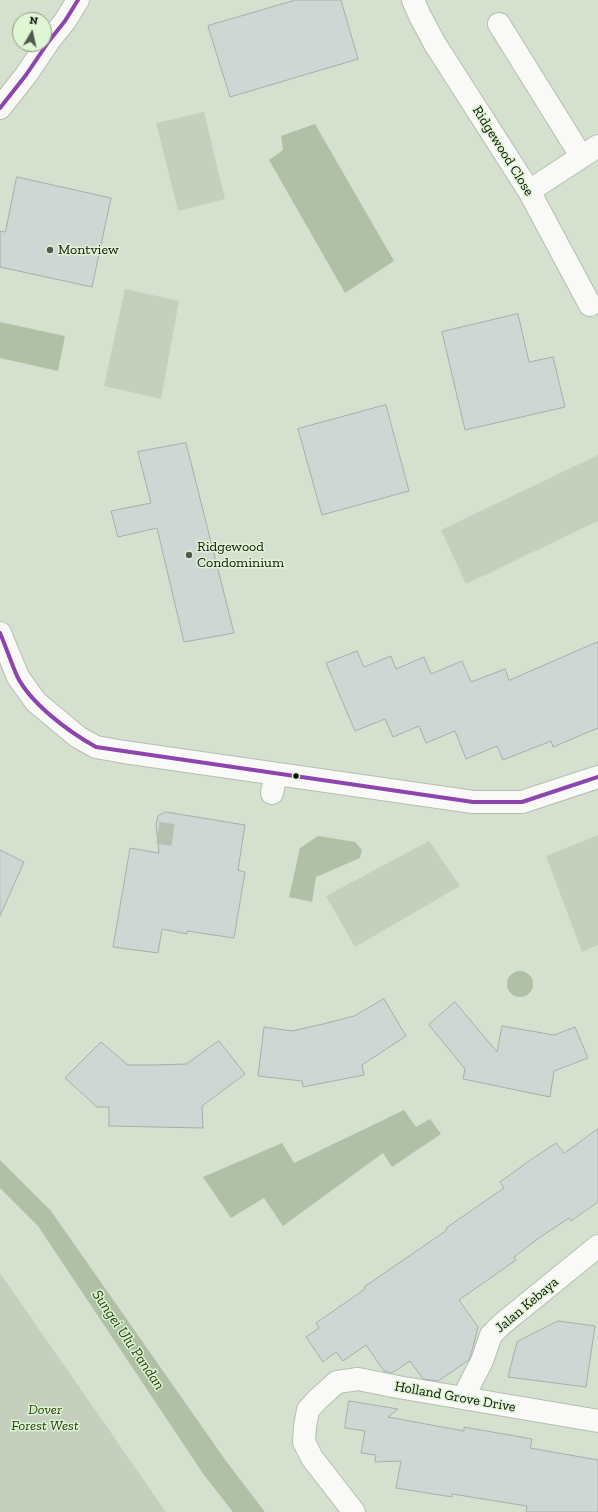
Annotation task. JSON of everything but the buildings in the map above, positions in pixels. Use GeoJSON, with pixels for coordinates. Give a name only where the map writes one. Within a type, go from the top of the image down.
{"type":"FeatureCollection","features":[{"type":"Feature","properties":{"kind":"street"},"geometry":{"type":"LineString","coordinates":[[0,108],[26,75],[48,41],[65,21],[78,0]]}},
{"type":"Feature","properties":{"kind":"street","name":"Ridgewood Close"},"geometry":{"type":"LineString","coordinates":[[413,0],[435,44],[529,191],[590,305]]}},
{"type":"Feature","properties":{"kind":"street"},"geometry":{"type":"LineString","coordinates":[[499,24],[590,151],[529,191]]}},
{"type":"Feature","properties":{"kind":"street"},"geometry":{"type":"LineString","coordinates":[[0,633],[18,678],[36,702],[78,738],[96,747],[274,784],[473,802],[522,802],[598,776]]}},
{"type":"Feature","properties":{"kind":"street","name":"Jalan Kebaya"},"geometry":{"type":"LineString","coordinates":[[466,1398],[468,1388],[482,1361],[492,1335],[502,1324],[598,1246]]}},
{"type":"Feature","properties":{"kind":"street","name":"Holland Grove Drive"},"geometry":{"type":"LineString","coordinates":[[354,1512],[312,1458],[304,1442],[304,1426],[308,1410],[337,1382],[358,1379],[598,1421]]}},
{"type":"Feature","properties":{"kind":"green space"},"geometry":{"type":"Polygon","coordinates":[[[204,112],[225,199],[178,211],[156,123],[204,112]]]}},
{"type":"Feature","properties":{"kind":"green space"},"geometry":{"type":"Polygon","coordinates":[[[125,289],[179,301],[161,399],[104,386],[125,289]]]}},
{"type":"Feature","properties":{"kind":"green space"},"geometry":{"type":"Polygon","coordinates":[[[598,455],[598,521],[466,584],[441,530],[598,455]]]}},
{"type":"Feature","properties":{"kind":"green space"},"geometry":{"type":"Polygon","coordinates":[[[598,835],[598,945],[582,952],[546,856],[598,835]]]}},
{"type":"Feature","properties":{"kind":"green space"},"geometry":{"type":"Polygon","coordinates":[[[429,841],[460,886],[355,947],[326,896],[429,841]]]}},
{"type":"Feature","properties":{"kind":"green space","name":"Dover Forest West"},"geometry":{"type":"Polygon","coordinates":[[[0,1273],[166,1512],[0,1512],[0,1273]]]}},
{"type":"Feature","properties":{"kind":"water"},"geometry":{"type":"Polygon","coordinates":[[[315,124],[394,261],[345,293],[269,160],[283,150],[281,136],[315,124]]]}},
{"type":"Feature","properties":{"kind":"water"},"geometry":{"type":"Polygon","coordinates":[[[0,322],[65,336],[58,371],[0,358],[0,322]]]}},
{"type":"Feature","properties":{"kind":"water"},"geometry":{"type":"Polygon","coordinates":[[[318,836],[355,842],[362,850],[360,858],[316,877],[312,902],[289,897],[300,848],[318,836]]]}},
{"type":"Feature","properties":{"kind":"water"},"geometry":{"type":"Polygon","coordinates":[[[520,971],[529,975],[533,984],[529,993],[520,997],[511,993],[507,984],[511,975],[520,971]]]}},
{"type":"Feature","properties":{"kind":"water"},"geometry":{"type":"Polygon","coordinates":[[[404,1110],[416,1127],[430,1119],[441,1134],[392,1167],[383,1153],[283,1226],[264,1198],[231,1218],[203,1177],[282,1143],[294,1163],[404,1110]]]}},
{"type":"Feature","properties":{"kind":"water","name":"Sungei Ulu Pandan"},"geometry":{"type":"Polygon","coordinates":[[[0,1160],[51,1211],[226,1461],[265,1512],[233,1512],[204,1475],[38,1226],[0,1188],[0,1160]]]}},
{"type":"Feature","properties":{"kind":"tunnel"},"geometry":{"type":"LineString","coordinates":[[158,833],[173,835]]}},
{"type":"Feature","properties":{"kind":"transit line"},"geometry":{"type":"LineString","coordinates":[[0,108],[26,75],[49,41],[65,21],[78,0]]}},
{"type":"Feature","properties":{"kind":"transit line"},"geometry":{"type":"LineString","coordinates":[[0,633],[17,676],[31,697],[74,734],[96,747],[473,802],[522,802],[598,777]]}},
{"type":"Feature","properties":{"kind":"place","name":"Montview"},"geometry":{"type":"Point","coordinates":[50,250]}},
{"type":"Feature","properties":{"kind":"place","name":"Ridgewood Condominium"},"geometry":{"type":"Point","coordinates":[189,555]}}]}
